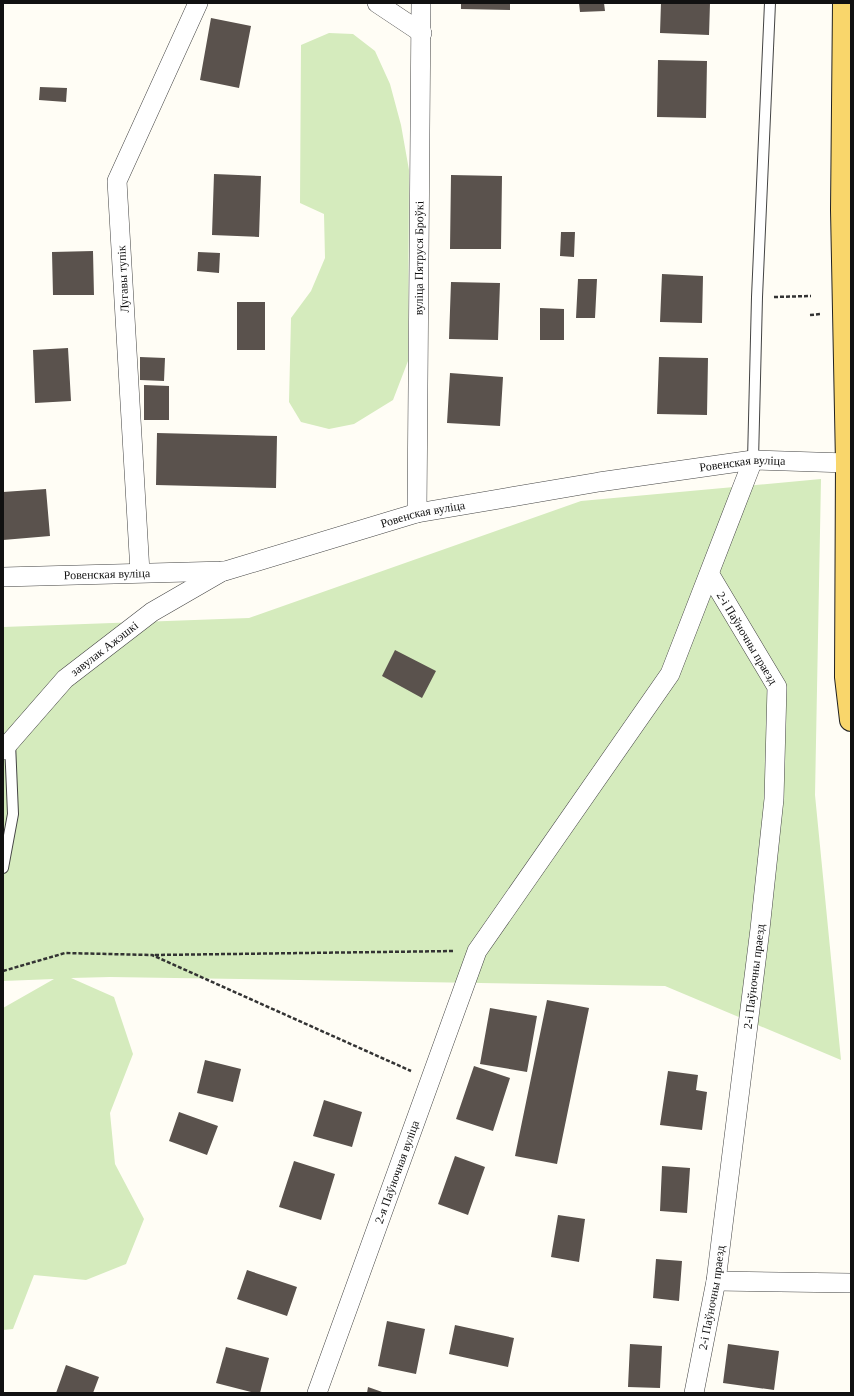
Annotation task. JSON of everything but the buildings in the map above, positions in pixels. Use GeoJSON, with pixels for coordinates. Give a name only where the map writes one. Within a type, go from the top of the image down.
{"type":"FeatureCollection","features":[{"type":"Feature","properties":{"kind":"main road"},"geometry":{"type":"LineString","coordinates":[[844,3],[842,210],[847,463],[846,678],[851,720]]}},
{"type":"Feature","properties":{"kind":"street","name":"Лугавы тупік"},"geometry":{"type":"LineString","coordinates":[[140,572],[117,181],[198,3]]}},
{"type":"Feature","properties":{"kind":"street"},"geometry":{"type":"LineString","coordinates":[[377,3],[422,33]]}},
{"type":"Feature","properties":{"kind":"street","name":"вуліца Пятруся Броўкі"},"geometry":{"type":"LineString","coordinates":[[416,513],[422,33],[421,3]]}},
{"type":"Feature","properties":{"kind":"street","name":"Ровенская вуліца"},"geometry":{"type":"LineString","coordinates":[[3,577],[140,572],[225,571],[416,513],[599,482],[753,460],[847,463]]}},
{"type":"Feature","properties":{"kind":"street","name":"2-я Паўночная вуліца"},"geometry":{"type":"LineString","coordinates":[[317,1393],[429,1079],[477,951],[670,674],[710,576],[753,460]]}},
{"type":"Feature","properties":{"kind":"street","name":"завулак Ажэшкі"},"geometry":{"type":"LineString","coordinates":[[7,746],[65,679],[152,612],[225,571]]}},
{"type":"Feature","properties":{"kind":"street","name":"2-і Паўночны праезд"},"geometry":{"type":"LineString","coordinates":[[694,1393],[716,1281],[760,929],[774,799],[777,687],[710,576]]}},
{"type":"Feature","properties":{"kind":"street"},"geometry":{"type":"LineString","coordinates":[[716,1281],[851,1283]]}},
{"type":"Feature","properties":{"kind":"lane"},"geometry":{"type":"LineString","coordinates":[[753,460],[770,3]]}},
{"type":"Feature","properties":{"kind":"lane"},"geometry":{"type":"LineString","coordinates":[[3,868],[13,814],[7,746]]}},
{"type":"Feature","properties":{"kind":"path"},"geometry":{"type":"LineString","coordinates":[[758,297],[810,296]]}},
{"type":"Feature","properties":{"kind":"path"},"geometry":{"type":"LineString","coordinates":[[3,971],[64,953],[152,955],[477,951]]}},
{"type":"Feature","properties":{"kind":"path"},"geometry":{"type":"LineString","coordinates":[[152,955],[429,1079]]}},
{"type":"Feature","properties":{"kind":"green space"},"geometry":{"type":"Polygon","coordinates":[[[329,33],[353,34],[375,51],[390,84],[401,125],[409,170],[408,361],[393,400],[354,424],[329,429],[301,422],[289,402],[291,318],[311,291],[325,258],[324,214],[300,203],[301,45],[329,33]]]}},
{"type":"Feature","properties":{"kind":"green space"},"geometry":{"type":"Polygon","coordinates":[[[821,479],[815,795],[841,1060],[665,986],[110,977],[71,978],[114,997],[133,1054],[110,1113],[115,1164],[144,1219],[126,1264],[86,1280],[34,1275],[13,1329],[3,1330],[3,1008],[54,979],[3,981],[3,627],[249,618],[581,501],[821,479]]]}}]}
